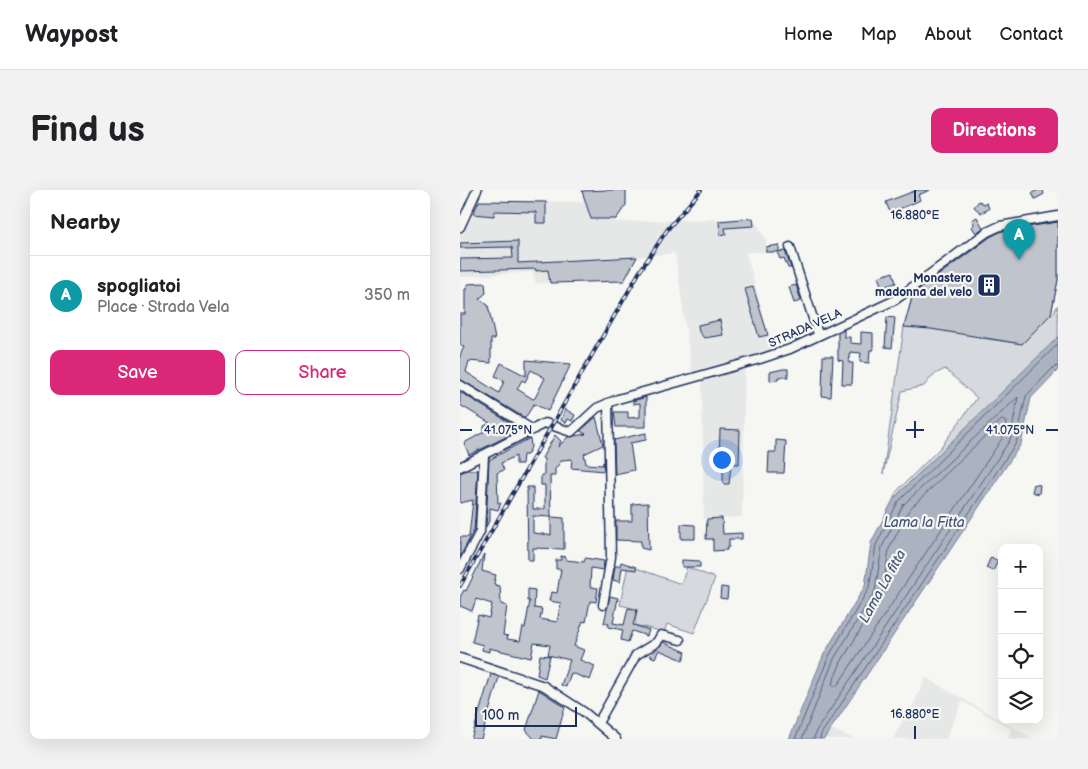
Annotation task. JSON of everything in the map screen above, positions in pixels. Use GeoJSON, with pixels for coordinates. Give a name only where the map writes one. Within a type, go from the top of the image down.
{"type":"FeatureCollection","features":[{"type":"Feature","properties":{"kind":"street"},"geometry":{"type":"LineString","coordinates":[[460,227],[477,190]]}},
{"type":"Feature","properties":{"kind":"street","name":"STRADA VELA"},"geometry":{"type":"LineString","coordinates":[[534,430],[545,423],[552,424],[562,431],[571,432],[587,416],[608,403],[646,390],[790,349],[818,334],[895,300],[988,232],[1000,226],[1058,216]]}},
{"type":"Feature","properties":{"kind":"street"},"geometry":{"type":"LineString","coordinates":[[790,247],[818,334]]}},
{"type":"Feature","properties":{"kind":"street"},"geometry":{"type":"LineString","coordinates":[[460,385],[534,430]]}},
{"type":"Feature","properties":{"kind":"street"},"geometry":{"type":"LineString","coordinates":[[603,605],[611,558],[608,403]]}},
{"type":"Feature","properties":{"kind":"street"},"geometry":{"type":"LineString","coordinates":[[460,467],[534,430]]}},
{"type":"Feature","properties":{"kind":"street"},"geometry":{"type":"LineString","coordinates":[[460,569],[480,532],[484,455]]}},
{"type":"Feature","properties":{"kind":"street"},"geometry":{"type":"LineString","coordinates":[[598,724],[636,655],[657,642],[661,635],[680,640]]}},
{"type":"Feature","properties":{"kind":"street"},"geometry":{"type":"LineString","coordinates":[[460,658],[544,686],[616,739]]}},
{"type":"Feature","properties":{"kind":"shaded area"},"geometry":{"type":"Polygon","coordinates":[[[475,200],[585,202],[591,219],[616,219],[616,222],[753,218],[766,239],[766,252],[746,252],[773,351],[745,359],[742,517],[704,519],[702,380],[692,373],[675,253],[637,257],[624,281],[536,283],[532,272],[460,277],[460,232],[475,200]]]}},
{"type":"Feature","properties":{"kind":"shaded area"},"geometry":{"type":"Polygon","coordinates":[[[1058,219],[1058,280],[1051,314],[1053,314],[1058,305],[1058,339],[894,498],[895,493],[940,448],[977,398],[945,369],[933,375],[924,386],[902,391],[883,474],[904,327],[914,290],[977,240],[978,247],[1012,237],[1013,228],[1058,219]],[[982,322],[980,338],[1017,343],[1019,328],[982,322]]]}},
{"type":"Feature","properties":{"kind":"shaded area"},"geometry":{"type":"Polygon","coordinates":[[[628,565],[681,584],[687,567],[715,578],[694,633],[667,624],[664,632],[635,625],[637,609],[620,605],[628,565]]]}},
{"type":"Feature","properties":{"kind":"shaded area"},"geometry":{"type":"Polygon","coordinates":[[[924,677],[998,719],[998,721],[962,701],[946,739],[893,739],[924,682],[924,677]]]}},
{"type":"Feature","properties":{"kind":"shaded area"},"geometry":{"type":"Polygon","coordinates":[[[1004,724],[1007,724],[1034,739],[1008,739],[1011,728],[1004,724]]]}},
{"type":"Feature","properties":{"kind":"shaded area"},"geometry":{"type":"Polygon","coordinates":[[[829,728],[855,739],[824,739],[829,728]]]}},
{"type":"Feature","properties":{"kind":"water","name":"Lama la Fitta"},"geometry":{"type":"Polygon","coordinates":[[[1058,337],[1058,370],[1031,398],[1021,444],[824,739],[789,739],[824,654],[865,586],[871,543],[894,498],[1058,337]]]}},
{"type":"Feature","properties":{"kind":"building"},"geometry":{"type":"Polygon","coordinates":[[[626,190],[626,205],[616,219],[591,219],[582,191],[626,190]]]}},
{"type":"Feature","properties":{"kind":"building"},"geometry":{"type":"Polygon","coordinates":[[[917,190],[930,190],[918,195],[920,200],[916,202],[892,212],[889,210],[886,202],[917,190]]]}},
{"type":"Feature","properties":{"kind":"building"},"geometry":{"type":"Polygon","coordinates":[[[1043,190],[1044,194],[1035,199],[1032,193],[1043,190]]]}},
{"type":"Feature","properties":{"kind":"building"},"geometry":{"type":"Polygon","coordinates":[[[479,201],[546,202],[546,223],[536,223],[536,212],[494,211],[494,216],[473,214],[479,201]]]}},
{"type":"Feature","properties":{"kind":"building"},"geometry":{"type":"Polygon","coordinates":[[[979,201],[984,204],[987,203],[989,209],[981,213],[974,207],[979,201]]]}},
{"type":"Feature","properties":{"kind":"building"},"geometry":{"type":"Polygon","coordinates":[[[977,217],[983,228],[976,233],[972,227],[974,224],[972,220],[977,217]]]}},
{"type":"Feature","properties":{"kind":"building"},"geometry":{"type":"Polygon","coordinates":[[[753,218],[754,226],[725,228],[726,234],[720,235],[719,221],[753,218]]]}},
{"type":"Feature","properties":{"kind":"building","name":"Monastero madonna del velo"},"geometry":{"type":"Polygon","coordinates":[[[1058,222],[1058,280],[1051,314],[1022,344],[931,329],[904,327],[913,294],[990,237],[1002,231],[1058,222]]]}},
{"type":"Feature","properties":{"kind":"building"},"geometry":{"type":"Polygon","coordinates":[[[518,241],[518,263],[637,257],[624,281],[550,283],[548,270],[536,271],[536,269],[460,271],[460,259],[513,258],[512,247],[460,248],[460,243],[518,241]]]}},
{"type":"Feature","properties":{"kind":"building"},"geometry":{"type":"Polygon","coordinates":[[[779,245],[779,252],[766,252],[766,247],[779,245]]]}},
{"type":"Feature","properties":{"kind":"building"},"geometry":{"type":"Polygon","coordinates":[[[785,251],[791,268],[788,268],[784,258],[780,259],[777,252],[785,251]]]}},
{"type":"Feature","properties":{"kind":"building"},"geometry":{"type":"Polygon","coordinates":[[[893,272],[896,283],[882,287],[878,277],[893,272]]]}},
{"type":"Feature","properties":{"kind":"building"},"geometry":{"type":"Polygon","coordinates":[[[485,283],[486,293],[479,299],[488,305],[495,339],[491,339],[491,363],[469,361],[466,372],[499,393],[504,381],[495,376],[501,363],[526,376],[526,360],[571,364],[548,411],[534,404],[525,418],[460,379],[460,355],[464,347],[460,345],[460,314],[465,314],[465,289],[467,289],[467,284],[485,283]],[[531,370],[525,382],[522,380],[517,389],[533,399],[545,378],[531,370]]]}},
{"type":"Feature","properties":{"kind":"building"},"geometry":{"type":"Polygon","coordinates":[[[796,285],[801,301],[794,303],[789,287],[796,285]]]}},
{"type":"Feature","properties":{"kind":"building"},"geometry":{"type":"Polygon","coordinates":[[[753,287],[768,335],[759,337],[745,289],[753,287]]]}},
{"type":"Feature","properties":{"kind":"building"},"geometry":{"type":"Polygon","coordinates":[[[887,317],[895,318],[892,348],[885,347],[887,317]]]}},
{"type":"Feature","properties":{"kind":"building"},"geometry":{"type":"Polygon","coordinates":[[[720,320],[723,335],[704,338],[699,332],[698,325],[720,320]]]}},
{"type":"Feature","properties":{"kind":"building"},"geometry":{"type":"Polygon","coordinates":[[[844,330],[844,337],[850,337],[850,343],[861,344],[861,332],[873,333],[873,350],[870,350],[869,363],[860,362],[861,353],[850,352],[849,363],[853,363],[852,384],[842,384],[843,361],[838,360],[838,333],[844,330]]]}},
{"type":"Feature","properties":{"kind":"building"},"geometry":{"type":"Polygon","coordinates":[[[823,356],[833,356],[831,397],[822,396],[823,356]]]}},
{"type":"Feature","properties":{"kind":"building"},"geometry":{"type":"Polygon","coordinates":[[[788,369],[788,377],[778,377],[778,380],[770,381],[770,372],[788,369]]]}},
{"type":"Feature","properties":{"kind":"building"},"geometry":{"type":"Polygon","coordinates":[[[460,392],[515,426],[510,435],[469,455],[464,443],[484,432],[484,426],[490,423],[460,405],[460,392]]]}},
{"type":"Feature","properties":{"kind":"building"},"geometry":{"type":"Polygon","coordinates":[[[646,397],[646,427],[616,427],[614,412],[628,412],[628,418],[640,417],[640,403],[633,404],[633,401],[646,397]]]}},
{"type":"Feature","properties":{"kind":"building"},"geometry":{"type":"Polygon","coordinates":[[[565,409],[575,415],[572,421],[568,419],[566,423],[561,420],[565,409]]]}},
{"type":"Feature","properties":{"kind":"building"},"geometry":{"type":"Polygon","coordinates":[[[596,417],[603,445],[584,454],[586,464],[603,465],[603,462],[604,471],[571,468],[572,459],[562,460],[555,469],[555,476],[550,476],[551,517],[564,518],[564,549],[533,548],[533,560],[528,560],[527,487],[533,487],[533,509],[545,509],[545,485],[541,485],[541,475],[544,475],[544,459],[542,458],[555,435],[561,441],[558,447],[568,437],[586,434],[580,431],[596,417]],[[533,516],[533,533],[551,535],[551,517],[533,516]]]}},
{"type":"Feature","properties":{"kind":"building"},"geometry":{"type":"Polygon","coordinates":[[[720,429],[740,430],[739,464],[731,464],[729,484],[723,484],[723,463],[719,463],[720,429]]]}},
{"type":"Feature","properties":{"kind":"building"},"geometry":{"type":"Polygon","coordinates":[[[646,433],[646,440],[630,443],[634,470],[615,474],[614,440],[646,433]]]}},
{"type":"Feature","properties":{"kind":"building"},"geometry":{"type":"Polygon","coordinates":[[[530,438],[531,447],[527,455],[523,455],[522,464],[516,464],[516,456],[501,463],[504,470],[497,473],[498,503],[501,503],[498,510],[490,508],[490,519],[486,527],[489,460],[530,438]]]}},
{"type":"Feature","properties":{"kind":"building"},"geometry":{"type":"Polygon","coordinates":[[[776,440],[786,441],[784,473],[768,473],[769,452],[776,452],[776,440]]]}},
{"type":"Feature","properties":{"kind":"building"},"geometry":{"type":"Polygon","coordinates":[[[467,470],[478,470],[474,530],[460,557],[460,537],[469,537],[473,500],[460,503],[460,473],[467,470]]]}},
{"type":"Feature","properties":{"kind":"building"},"geometry":{"type":"Polygon","coordinates":[[[1034,484],[1040,485],[1039,494],[1032,492],[1034,484]]]}},
{"type":"Feature","properties":{"kind":"building"},"geometry":{"type":"Polygon","coordinates":[[[648,503],[649,550],[641,548],[641,541],[616,540],[616,521],[632,521],[632,504],[648,503]]]}},
{"type":"Feature","properties":{"kind":"building"},"geometry":{"type":"Polygon","coordinates":[[[722,518],[723,534],[742,533],[742,539],[729,539],[727,550],[713,551],[713,539],[706,539],[707,519],[722,518]]]}},
{"type":"Feature","properties":{"kind":"building"},"geometry":{"type":"Polygon","coordinates":[[[681,524],[695,525],[695,539],[681,539],[681,524]]]}},
{"type":"Feature","properties":{"kind":"building"},"geometry":{"type":"Polygon","coordinates":[[[484,554],[482,571],[496,575],[494,582],[495,585],[500,586],[501,604],[507,606],[503,635],[508,636],[507,639],[520,641],[523,627],[525,628],[530,601],[528,601],[528,589],[535,590],[534,608],[542,609],[540,619],[557,622],[561,603],[549,601],[551,592],[557,593],[561,569],[556,569],[556,560],[561,560],[561,556],[566,557],[566,560],[584,562],[585,558],[604,561],[603,570],[591,568],[590,587],[598,588],[596,602],[590,601],[586,622],[583,621],[574,646],[584,650],[580,660],[595,666],[590,680],[571,673],[566,687],[561,685],[570,660],[548,655],[550,645],[534,643],[531,658],[489,648],[489,652],[482,650],[483,645],[472,642],[478,615],[489,618],[492,604],[476,599],[472,611],[460,606],[460,597],[464,590],[466,591],[484,554]]]}},
{"type":"Feature","properties":{"kind":"building"},"geometry":{"type":"Polygon","coordinates":[[[991,557],[998,561],[993,571],[986,568],[991,557]]]}},
{"type":"Feature","properties":{"kind":"building"},"geometry":{"type":"Polygon","coordinates":[[[682,560],[700,561],[700,567],[682,567],[682,560]]]}},
{"type":"Feature","properties":{"kind":"building"},"geometry":{"type":"Polygon","coordinates":[[[621,562],[636,567],[636,570],[622,568],[620,582],[613,580],[615,566],[620,566],[621,562]]]}},
{"type":"Feature","properties":{"kind":"building"},"geometry":{"type":"Polygon","coordinates":[[[721,587],[728,588],[727,599],[720,598],[721,587]]]}},
{"type":"Feature","properties":{"kind":"building"},"geometry":{"type":"Polygon","coordinates":[[[610,596],[618,598],[613,623],[624,625],[628,608],[637,610],[633,625],[649,630],[647,636],[632,631],[628,642],[621,640],[623,630],[608,627],[609,624],[604,623],[610,596]]]}},
{"type":"Feature","properties":{"kind":"building"},"geometry":{"type":"Polygon","coordinates":[[[663,642],[686,652],[683,660],[659,650],[655,658],[650,656],[663,642]]]}},
{"type":"Feature","properties":{"kind":"building"},"geometry":{"type":"Polygon","coordinates":[[[540,655],[550,656],[545,678],[537,675],[540,655]]]}},
{"type":"Feature","properties":{"kind":"building"},"geometry":{"type":"Polygon","coordinates":[[[491,674],[499,677],[481,739],[471,739],[491,674]]]}},
{"type":"Feature","properties":{"kind":"building"},"geometry":{"type":"Polygon","coordinates":[[[539,690],[565,707],[556,739],[542,736],[542,739],[534,739],[526,730],[539,690]]]}},
{"type":"Feature","properties":{"kind":"railway"},"geometry":{"type":"LineString","coordinates":[[460,586],[640,271],[667,230],[701,190]]}},
{"type":"Feature","properties":{"kind":"place","name":"spogliatoi"},"geometry":{"type":"Point","coordinates":[1019,260]}},
{"type":"Feature","properties":{"kind":"place","name":"Monastero madonna del velo"},"geometry":{"type":"Point","coordinates":[989,285]}},
{"type":"Feature","properties":{"kind":"water label","name":"Lama La fitta"},"geometry":{"type":"Point","coordinates":[882,586]}}]}
